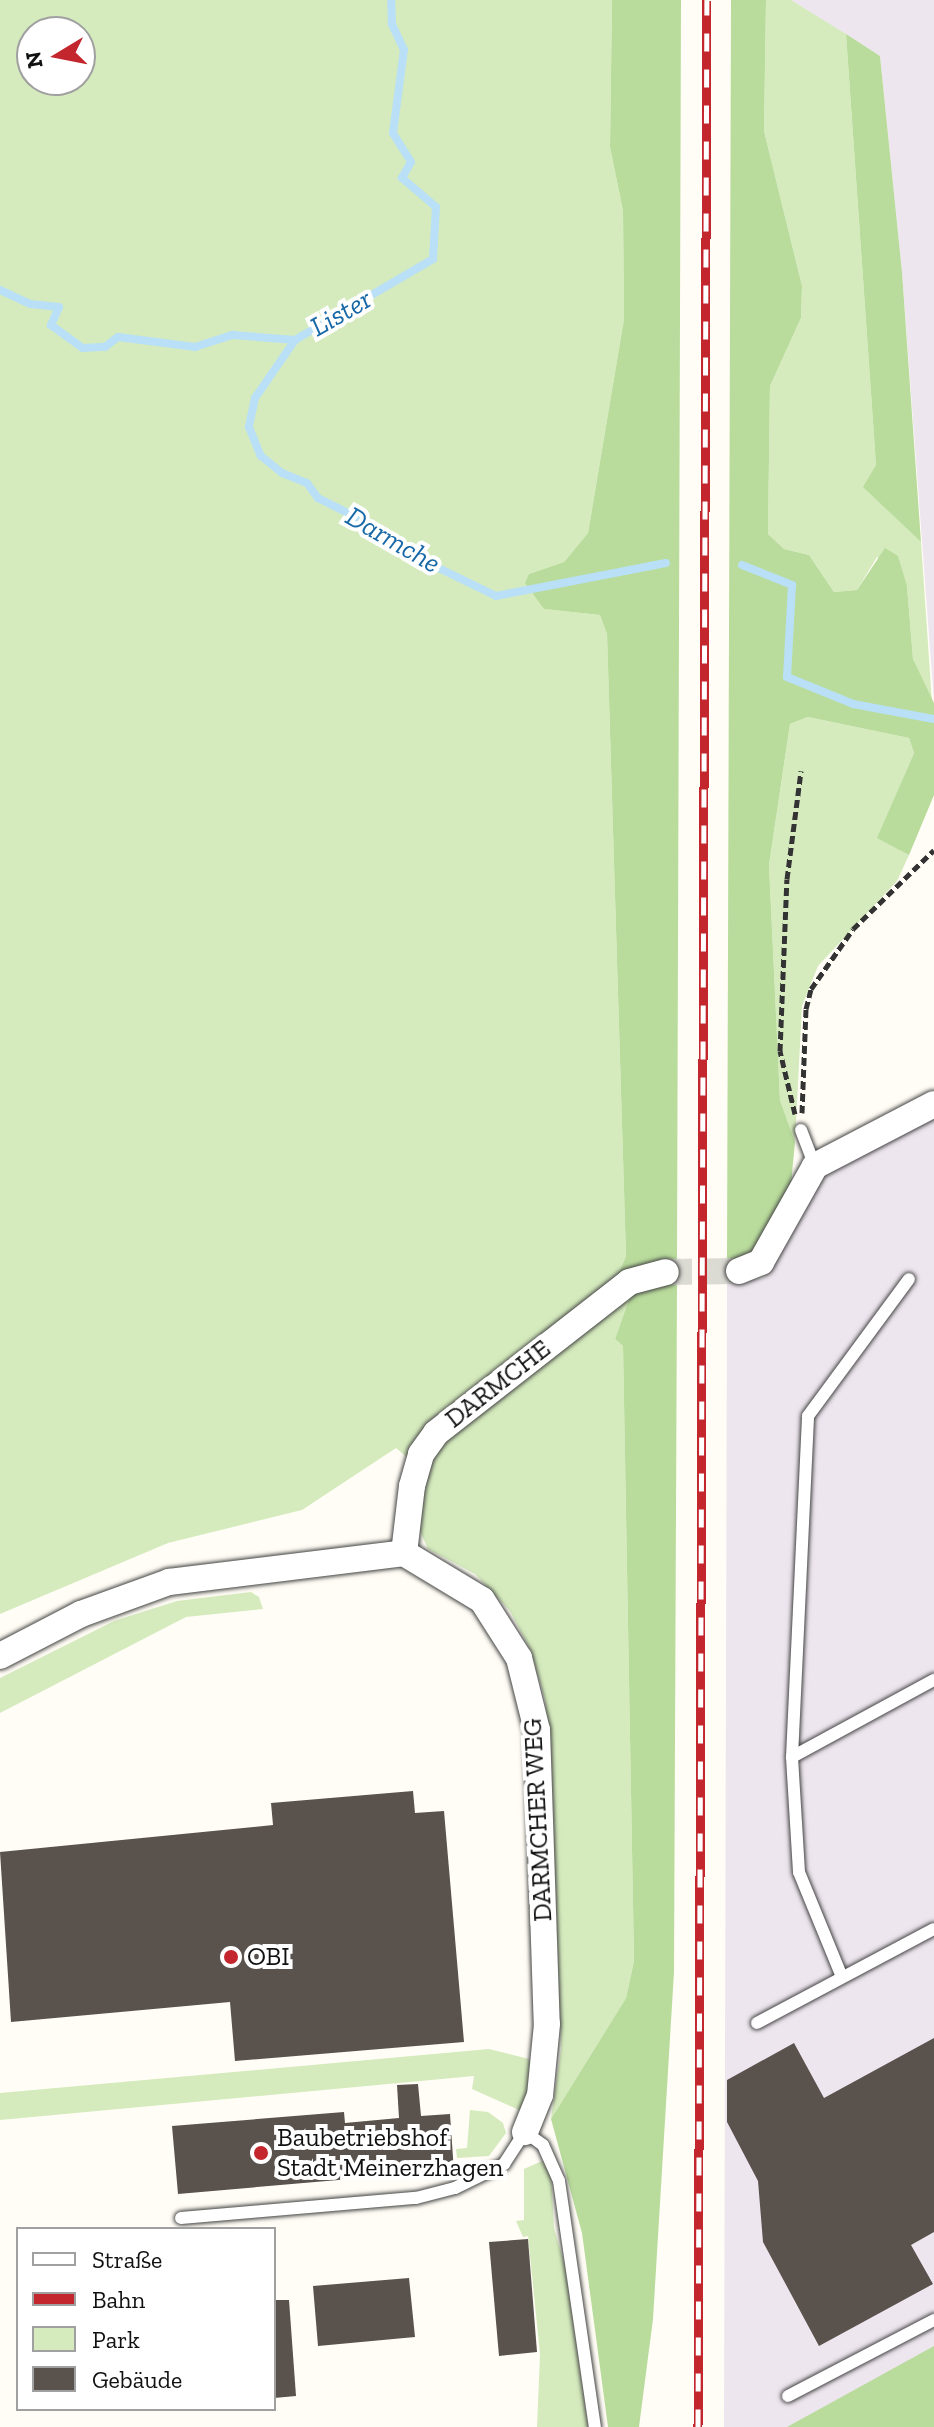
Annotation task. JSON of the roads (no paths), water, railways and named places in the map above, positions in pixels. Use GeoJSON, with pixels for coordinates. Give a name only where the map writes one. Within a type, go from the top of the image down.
{"type":"FeatureCollection","features":[{"type":"Feature","properties":{"kind":"street"},"geometry":{"type":"LineString","coordinates":[[739,1271],[761,1262],[815,1166],[934,1104]]}},
{"type":"Feature","properties":{"kind":"street","name":"DARMCHE"},"geometry":{"type":"LineString","coordinates":[[404,1553],[415,1475],[436,1433],[629,1282],[666,1272]]}},
{"type":"Feature","properties":{"kind":"street"},"geometry":{"type":"LineString","coordinates":[[0,1656],[81,1614],[169,1582],[404,1553]]}},
{"type":"Feature","properties":{"kind":"street","name":"DARMCHER WEG"},"geometry":{"type":"LineString","coordinates":[[404,1553],[482,1600],[505,1630],[530,1692],[539,1768],[547,2024],[540,2095],[525,2132]]}},
{"type":"Feature","properties":{"kind":"lane"},"geometry":{"type":"LineString","coordinates":[[801,1130],[815,1166]]}},
{"type":"Feature","properties":{"kind":"lane"},"geometry":{"type":"LineString","coordinates":[[842,1977],[799,1872],[792,1757],[808,1416],[909,1279]]}},
{"type":"Feature","properties":{"kind":"lane"},"geometry":{"type":"LineString","coordinates":[[792,1757],[934,1680]]}},
{"type":"Feature","properties":{"kind":"lane"},"geometry":{"type":"LineString","coordinates":[[757,2023],[934,1929]]}},
{"type":"Feature","properties":{"kind":"lane"},"geometry":{"type":"LineString","coordinates":[[181,2218],[416,2198],[455,2188],[504,2164],[525,2132],[543,2145],[559,2181],[595,2427]]}},
{"type":"Feature","properties":{"kind":"lane"},"geometry":{"type":"LineString","coordinates":[[788,2396],[934,2320]]}},
{"type":"Feature","properties":{"kind":"waterway","name":"Lister"},"geometry":{"type":"LineString","coordinates":[[0,290],[30,304],[59,307],[51,325],[83,348],[105,347],[118,337],[195,347],[233,335],[295,340],[433,259],[436,207],[402,178],[411,162],[393,133],[404,50],[392,24],[391,0]]}},
{"type":"Feature","properties":{"kind":"waterway","name":"Darmche"},"geometry":{"type":"LineString","coordinates":[[295,340],[255,398],[249,427],[261,456],[282,473],[307,483],[318,498],[356,517],[385,542],[496,596],[666,563]]}},
{"type":"Feature","properties":{"kind":"waterway","name":"Darmche"},"geometry":{"type":"LineString","coordinates":[[742,565],[792,585],[787,677],[853,704],[934,719]]}},
{"type":"Feature","properties":{"kind":"tunnel"},"geometry":{"type":"LineString","coordinates":[[666,1272],[739,1271]]}},
{"type":"Feature","properties":{"kind":"railway"},"geometry":{"type":"LineString","coordinates":[[698,2427],[707,0]]}},
{"type":"Feature","properties":{"kind":"place","name":"OBI"},"geometry":{"type":"Point","coordinates":[231,1957]}},
{"type":"Feature","properties":{"kind":"place","name":"Baubetriebshof Stadt Meinerzhagen"},"geometry":{"type":"Point","coordinates":[261,2153]}}]}
